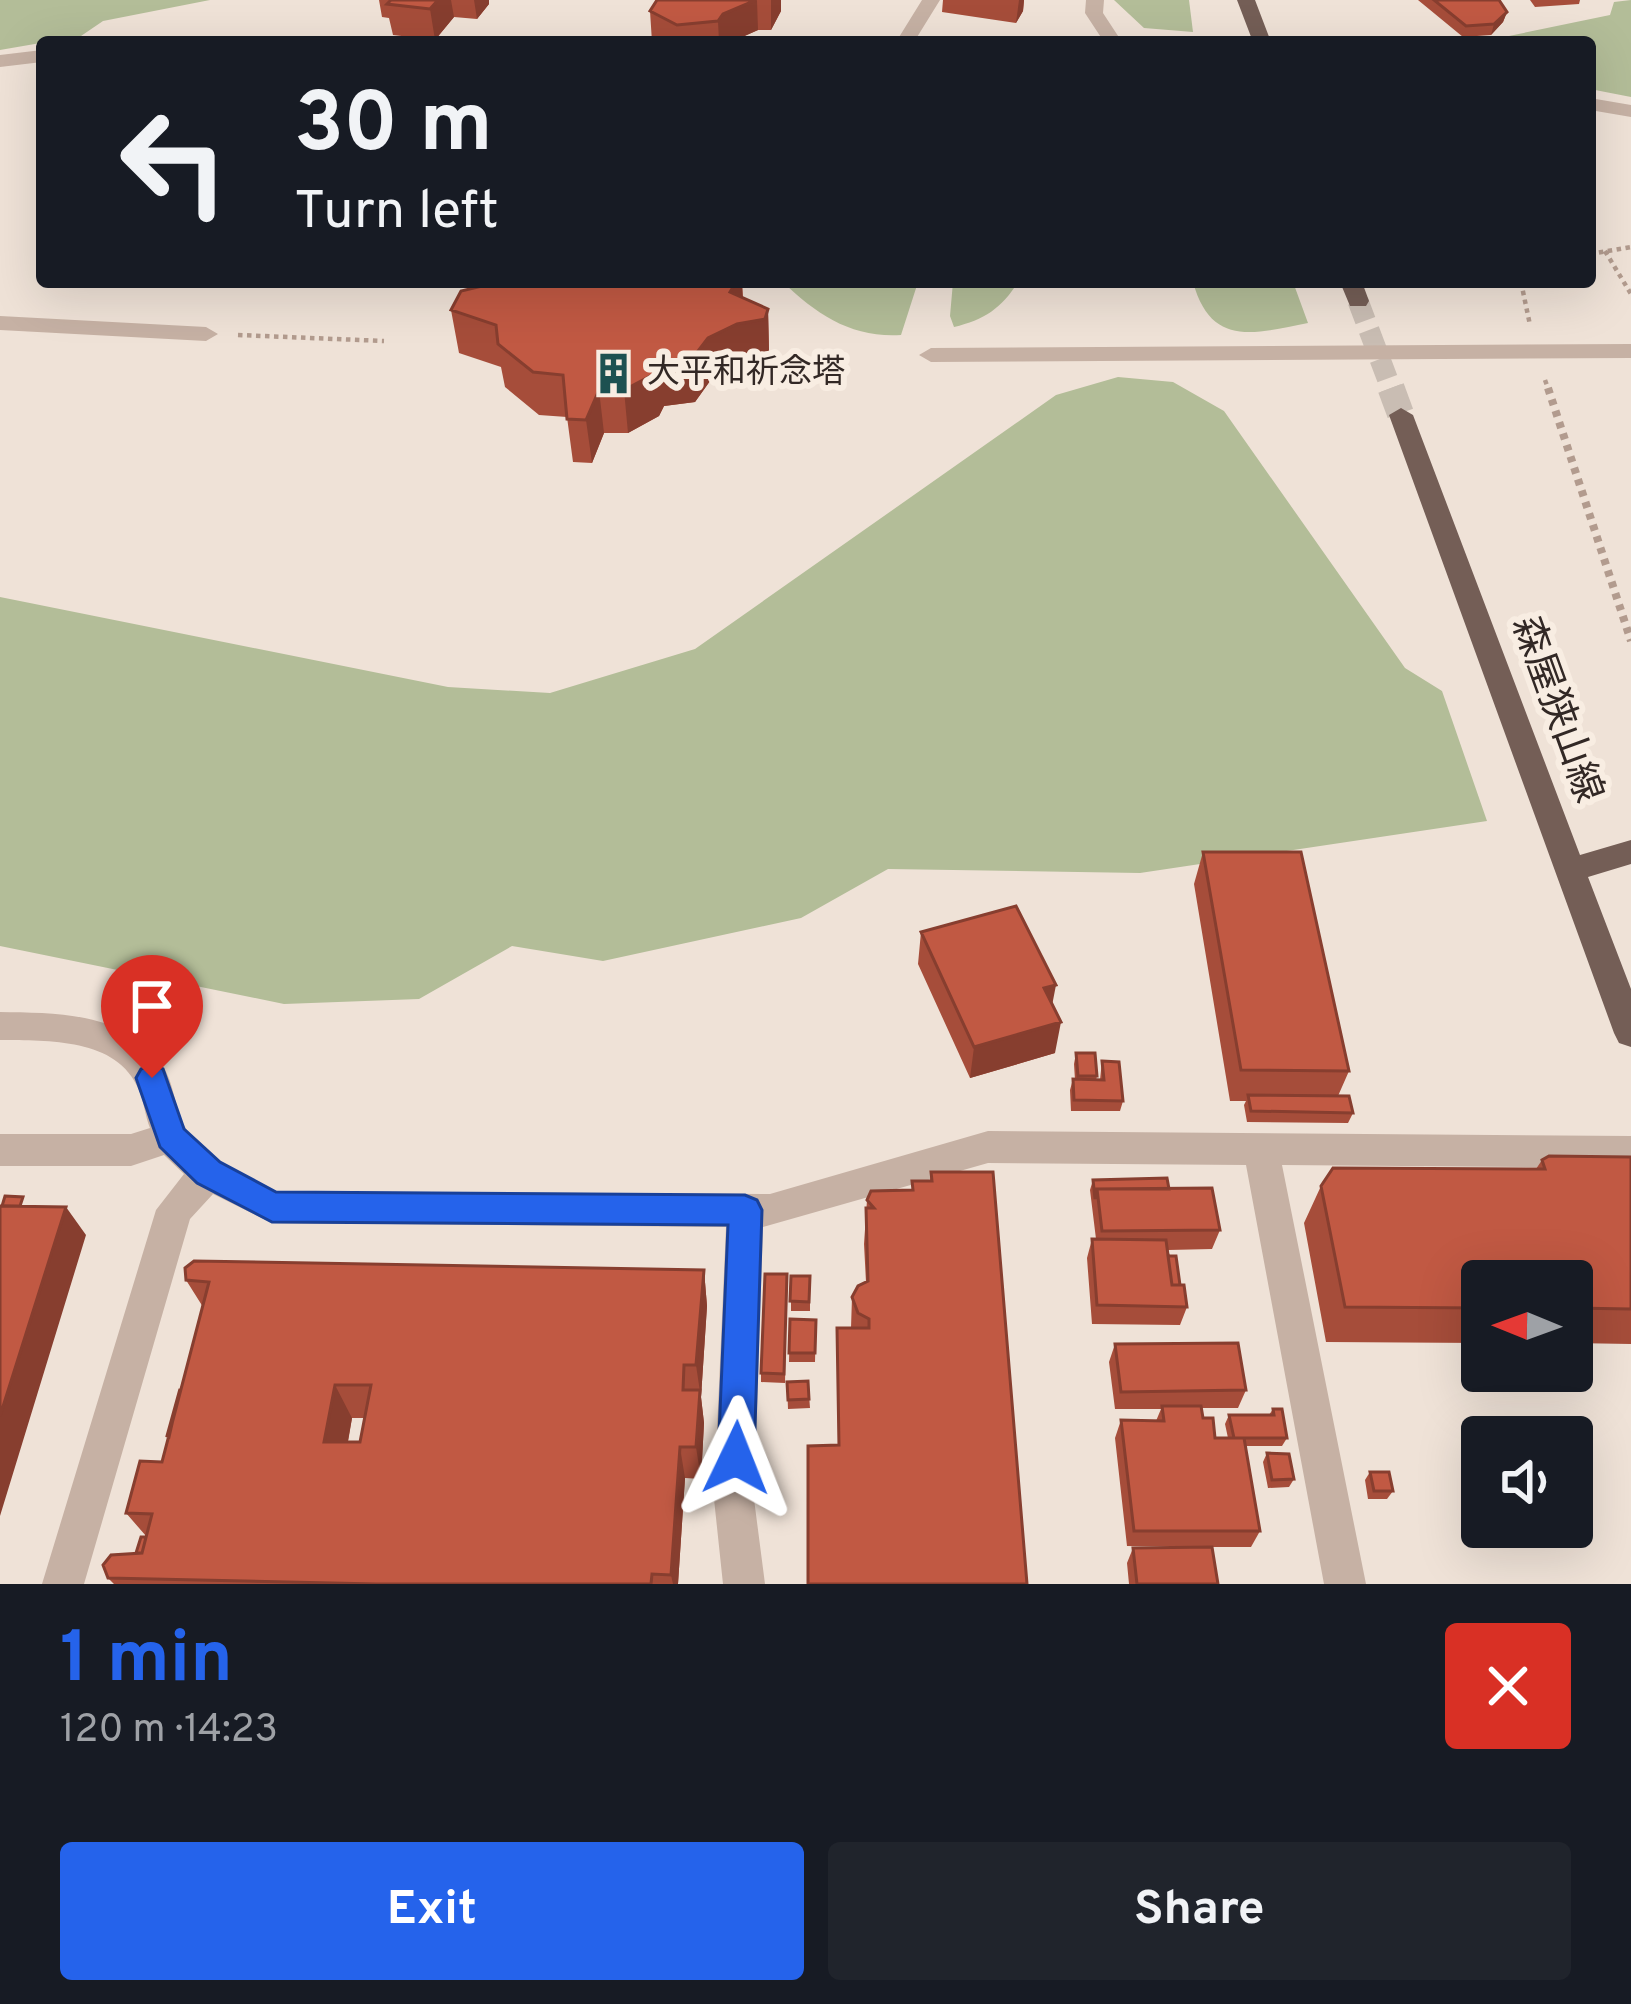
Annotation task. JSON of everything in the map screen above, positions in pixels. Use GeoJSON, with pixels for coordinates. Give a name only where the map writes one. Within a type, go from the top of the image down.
{"type":"FeatureCollection","features":[{"type":"Feature","properties":{"kind":"main road"},"geometry":{"type":"LineString","coordinates":[[1246,0],[1260,36]]}},
{"type":"Feature","properties":{"kind":"main road","name":"森屋狭山線"},"geometry":{"type":"LineString","coordinates":[[1401,415],[1631,1033]]}},
{"type":"Feature","properties":{"kind":"main road"},"geometry":{"type":"LineString","coordinates":[[1570,870],[1631,852]]}},
{"type":"Feature","properties":{"kind":"street"},"geometry":{"type":"LineString","coordinates":[[909,36],[931,0]]}},
{"type":"Feature","properties":{"kind":"street"},"geometry":{"type":"LineString","coordinates":[[1095,0],[1094,13],[1109,36]]}},
{"type":"Feature","properties":{"kind":"street"},"geometry":{"type":"LineString","coordinates":[[0,61],[36,57]]}},
{"type":"Feature","properties":{"kind":"street"},"geometry":{"type":"LineString","coordinates":[[1596,105],[1631,111]]}},
{"type":"Feature","properties":{"kind":"street"},"geometry":{"type":"LineString","coordinates":[[0,323],[206,334]]}},
{"type":"Feature","properties":{"kind":"street"},"geometry":{"type":"LineString","coordinates":[[931,355],[1631,351]]}},
{"type":"Feature","properties":{"kind":"street"},"geometry":{"type":"LineString","coordinates":[[0,1026],[92,1031],[125,1047],[152,1078],[171,1137],[209,1173],[272,1207],[770,1211],[988,1147],[1631,1152]]}},
{"type":"Feature","properties":{"kind":"street"},"geometry":{"type":"LineString","coordinates":[[0,1150],[131,1150],[171,1137]]}},
{"type":"Feature","properties":{"kind":"street"},"geometry":{"type":"LineString","coordinates":[[1261,1151],[1345,1584]]}},
{"type":"Feature","properties":{"kind":"street"},"geometry":{"type":"LineString","coordinates":[[63,1584],[174,1210],[209,1173]]}},
{"type":"Feature","properties":{"kind":"street"},"geometry":{"type":"LineString","coordinates":[[744,1584],[734,1499],[745,1210]]}},
{"type":"Feature","properties":{"kind":"path"},"geometry":{"type":"LineString","coordinates":[[1596,253],[1631,248]]}},
{"type":"Feature","properties":{"kind":"path"},"geometry":{"type":"LineString","coordinates":[[1605,251],[1631,294]]}},
{"type":"Feature","properties":{"kind":"path"},"geometry":{"type":"LineString","coordinates":[[1522,288],[1536,352],[1631,641]]}},
{"type":"Feature","properties":{"kind":"path"},"geometry":{"type":"LineString","coordinates":[[206,334],[384,341]]}},
{"type":"Feature","properties":{"kind":"green space"},"geometry":{"type":"Polygon","coordinates":[[[0,0],[210,0],[103,21],[81,36],[36,36],[36,44],[0,50],[0,0]]]}},
{"type":"Feature","properties":{"kind":"green space"},"geometry":{"type":"Polygon","coordinates":[[[1114,0],[1189,0],[1193,32],[1144,28],[1114,0]]]}},
{"type":"Feature","properties":{"kind":"green space"},"geometry":{"type":"Polygon","coordinates":[[[1631,0],[1631,97],[1596,90],[1596,36],[1509,36],[1610,15],[1614,2],[1631,0]]]}},
{"type":"Feature","properties":{"kind":"green space"},"geometry":{"type":"Polygon","coordinates":[[[790,288],[916,288],[901,335],[851,328],[809,305],[790,288]]]}},
{"type":"Feature","properties":{"kind":"green space"},"geometry":{"type":"Polygon","coordinates":[[[952,288],[1013,288],[991,312],[974,321],[954,327],[952,288]]]}},
{"type":"Feature","properties":{"kind":"green space"},"geometry":{"type":"Polygon","coordinates":[[[1195,288],[1295,288],[1308,323],[1237,331],[1211,317],[1195,288]]]}},
{"type":"Feature","properties":{"kind":"green space"},"geometry":{"type":"Polygon","coordinates":[[[1118,377],[1173,382],[1224,411],[1405,668],[1442,691],[1487,821],[1140,873],[888,869],[801,918],[603,961],[512,946],[419,999],[284,1004],[0,946],[0,597],[448,687],[550,693],[695,649],[1056,395],[1118,377]]]}},
{"type":"Feature","properties":{"kind":"building"},"geometry":{"type":"Polygon","coordinates":[[[391,0],[438,0],[430,9],[387,4],[391,0]]]}},
{"type":"Feature","properties":{"kind":"building"},"geometry":{"type":"Polygon","coordinates":[[[657,0],[756,0],[723,14],[718,21],[677,25],[650,11],[657,0]]]}},
{"type":"Feature","properties":{"kind":"building"},"geometry":{"type":"Polygon","coordinates":[[[1434,0],[1499,0],[1507,12],[1494,24],[1466,26],[1434,0]]]}},
{"type":"Feature","properties":{"kind":"building"},"geometry":{"type":"Polygon","coordinates":[[[732,288],[730,292],[768,309],[765,319],[737,324],[708,338],[692,359],[661,364],[656,373],[624,390],[599,390],[586,420],[567,419],[563,375],[533,372],[498,344],[496,325],[451,310],[461,291],[732,288]]]}},
{"type":"Feature","properties":{"kind":"building"},"geometry":{"type":"Polygon","coordinates":[[[1203,852],[1301,852],[1349,1071],[1241,1070],[1203,852]]]}},
{"type":"Feature","properties":{"kind":"building"},"geometry":{"type":"Polygon","coordinates":[[[1016,906],[1056,985],[1044,988],[1061,1022],[974,1047],[921,932],[1016,906]]]}},
{"type":"Feature","properties":{"kind":"building"},"geometry":{"type":"Polygon","coordinates":[[[1076,1053],[1095,1053],[1097,1076],[1078,1076],[1076,1053]]]}},
{"type":"Feature","properties":{"kind":"building"},"geometry":{"type":"Polygon","coordinates":[[[1102,1061],[1119,1062],[1123,1101],[1074,1100],[1073,1079],[1104,1080],[1102,1061]]]}},
{"type":"Feature","properties":{"kind":"building"},"geometry":{"type":"Polygon","coordinates":[[[1248,1095],[1349,1096],[1353,1113],[1251,1111],[1248,1095]]]}},
{"type":"Feature","properties":{"kind":"building"},"geometry":{"type":"Polygon","coordinates":[[[1549,1156],[1631,1157],[1631,1309],[1593,1308],[1593,1260],[1461,1260],[1461,1308],[1345,1307],[1321,1186],[1333,1168],[1545,1169],[1542,1160],[1549,1156]]]}},
{"type":"Feature","properties":{"kind":"building"},"geometry":{"type":"Polygon","coordinates":[[[931,1172],[993,1172],[1027,1584],[808,1584],[808,1446],[839,1445],[837,1328],[869,1328],[869,1319],[858,1313],[852,1297],[868,1281],[866,1208],[874,1208],[867,1200],[871,1191],[913,1190],[912,1181],[932,1181],[931,1172]]]}},
{"type":"Feature","properties":{"kind":"building"},"geometry":{"type":"Polygon","coordinates":[[[1167,1178],[1169,1189],[1097,1189],[1095,1199],[1093,1180],[1167,1178]]]}},
{"type":"Feature","properties":{"kind":"building"},"geometry":{"type":"Polygon","coordinates":[[[1212,1188],[1220,1230],[1102,1231],[1097,1189],[1212,1188]]]}},
{"type":"Feature","properties":{"kind":"building"},"geometry":{"type":"Polygon","coordinates":[[[5,1196],[23,1197],[20,1206],[2,1206],[5,1196]]]}},
{"type":"Feature","properties":{"kind":"building"},"geometry":{"type":"Polygon","coordinates":[[[0,1206],[66,1207],[0,1416],[0,1206]]]}},
{"type":"Feature","properties":{"kind":"building"},"geometry":{"type":"Polygon","coordinates":[[[1092,1239],[1166,1240],[1172,1285],[1184,1285],[1187,1307],[1097,1305],[1092,1239]]]}},
{"type":"Feature","properties":{"kind":"building"},"geometry":{"type":"Polygon","coordinates":[[[1168,1256],[1176,1256],[1180,1285],[1172,1285],[1168,1256]]]}},
{"type":"Feature","properties":{"kind":"building"},"geometry":{"type":"Polygon","coordinates":[[[194,1261],[704,1270],[696,1365],[684,1365],[683,1390],[700,1390],[696,1447],[680,1447],[671,1575],[652,1574],[651,1584],[108,1578],[103,1565],[111,1555],[142,1553],[152,1514],[126,1513],[140,1461],[162,1462],[209,1282],[186,1280],[185,1268],[194,1261]],[[335,1385],[324,1442],[360,1442],[371,1385],[335,1385]]]}},
{"type":"Feature","properties":{"kind":"building"},"geometry":{"type":"Polygon","coordinates":[[[765,1274],[787,1274],[784,1374],[761,1373],[765,1274]]]}},
{"type":"Feature","properties":{"kind":"building"},"geometry":{"type":"Polygon","coordinates":[[[791,1276],[810,1276],[809,1302],[790,1301],[791,1276]]]}},
{"type":"Feature","properties":{"kind":"building"},"geometry":{"type":"Polygon","coordinates":[[[790,1319],[816,1320],[815,1353],[789,1353],[790,1319]]]}},
{"type":"Feature","properties":{"kind":"building"},"geometry":{"type":"Polygon","coordinates":[[[1238,1343],[1246,1390],[1121,1392],[1115,1344],[1238,1343]]]}},
{"type":"Feature","properties":{"kind":"building"},"geometry":{"type":"Polygon","coordinates":[[[808,1381],[809,1399],[788,1400],[787,1382],[808,1381]]]}},
{"type":"Feature","properties":{"kind":"building"},"geometry":{"type":"Polygon","coordinates":[[[1162,1406],[1201,1406],[1203,1418],[1213,1418],[1215,1438],[1244,1438],[1260,1531],[1134,1531],[1121,1420],[1164,1421],[1162,1406]]]}},
{"type":"Feature","properties":{"kind":"building"},"geometry":{"type":"Polygon","coordinates":[[[1273,1409],[1282,1409],[1287,1438],[1234,1438],[1229,1415],[1274,1415],[1273,1409]]]}},
{"type":"Feature","properties":{"kind":"building"},"geometry":{"type":"Polygon","coordinates":[[[1267,1453],[1289,1454],[1294,1479],[1272,1480],[1267,1453]]]}},
{"type":"Feature","properties":{"kind":"building"},"geometry":{"type":"Polygon","coordinates":[[[1370,1472],[1389,1472],[1393,1491],[1374,1491],[1370,1472]]]}},
{"type":"Feature","properties":{"kind":"building"},"geometry":{"type":"Polygon","coordinates":[[[1212,1547],[1218,1584],[1137,1584],[1133,1548],[1212,1547]]]}},
{"type":"Feature","properties":{"kind":"tunnel"},"geometry":{"type":"LineString","coordinates":[[1358,301],[1392,391]]}},
{"type":"Feature","properties":{"kind":"tunnel"},"geometry":{"type":"LineString","coordinates":[[1391,388],[1401,415]]}},
{"type":"Feature","properties":{"kind":"place","name":"大平和祈念塔"},"geometry":{"type":"Point","coordinates":[613,374]}},
{"type":"Feature","properties":{"kind":"route"},"geometry":{"type":"LineString","coordinates":[[152,1078],[171,1137],[209,1173],[272,1207],[745,1210],[736,1458]]}}]}
